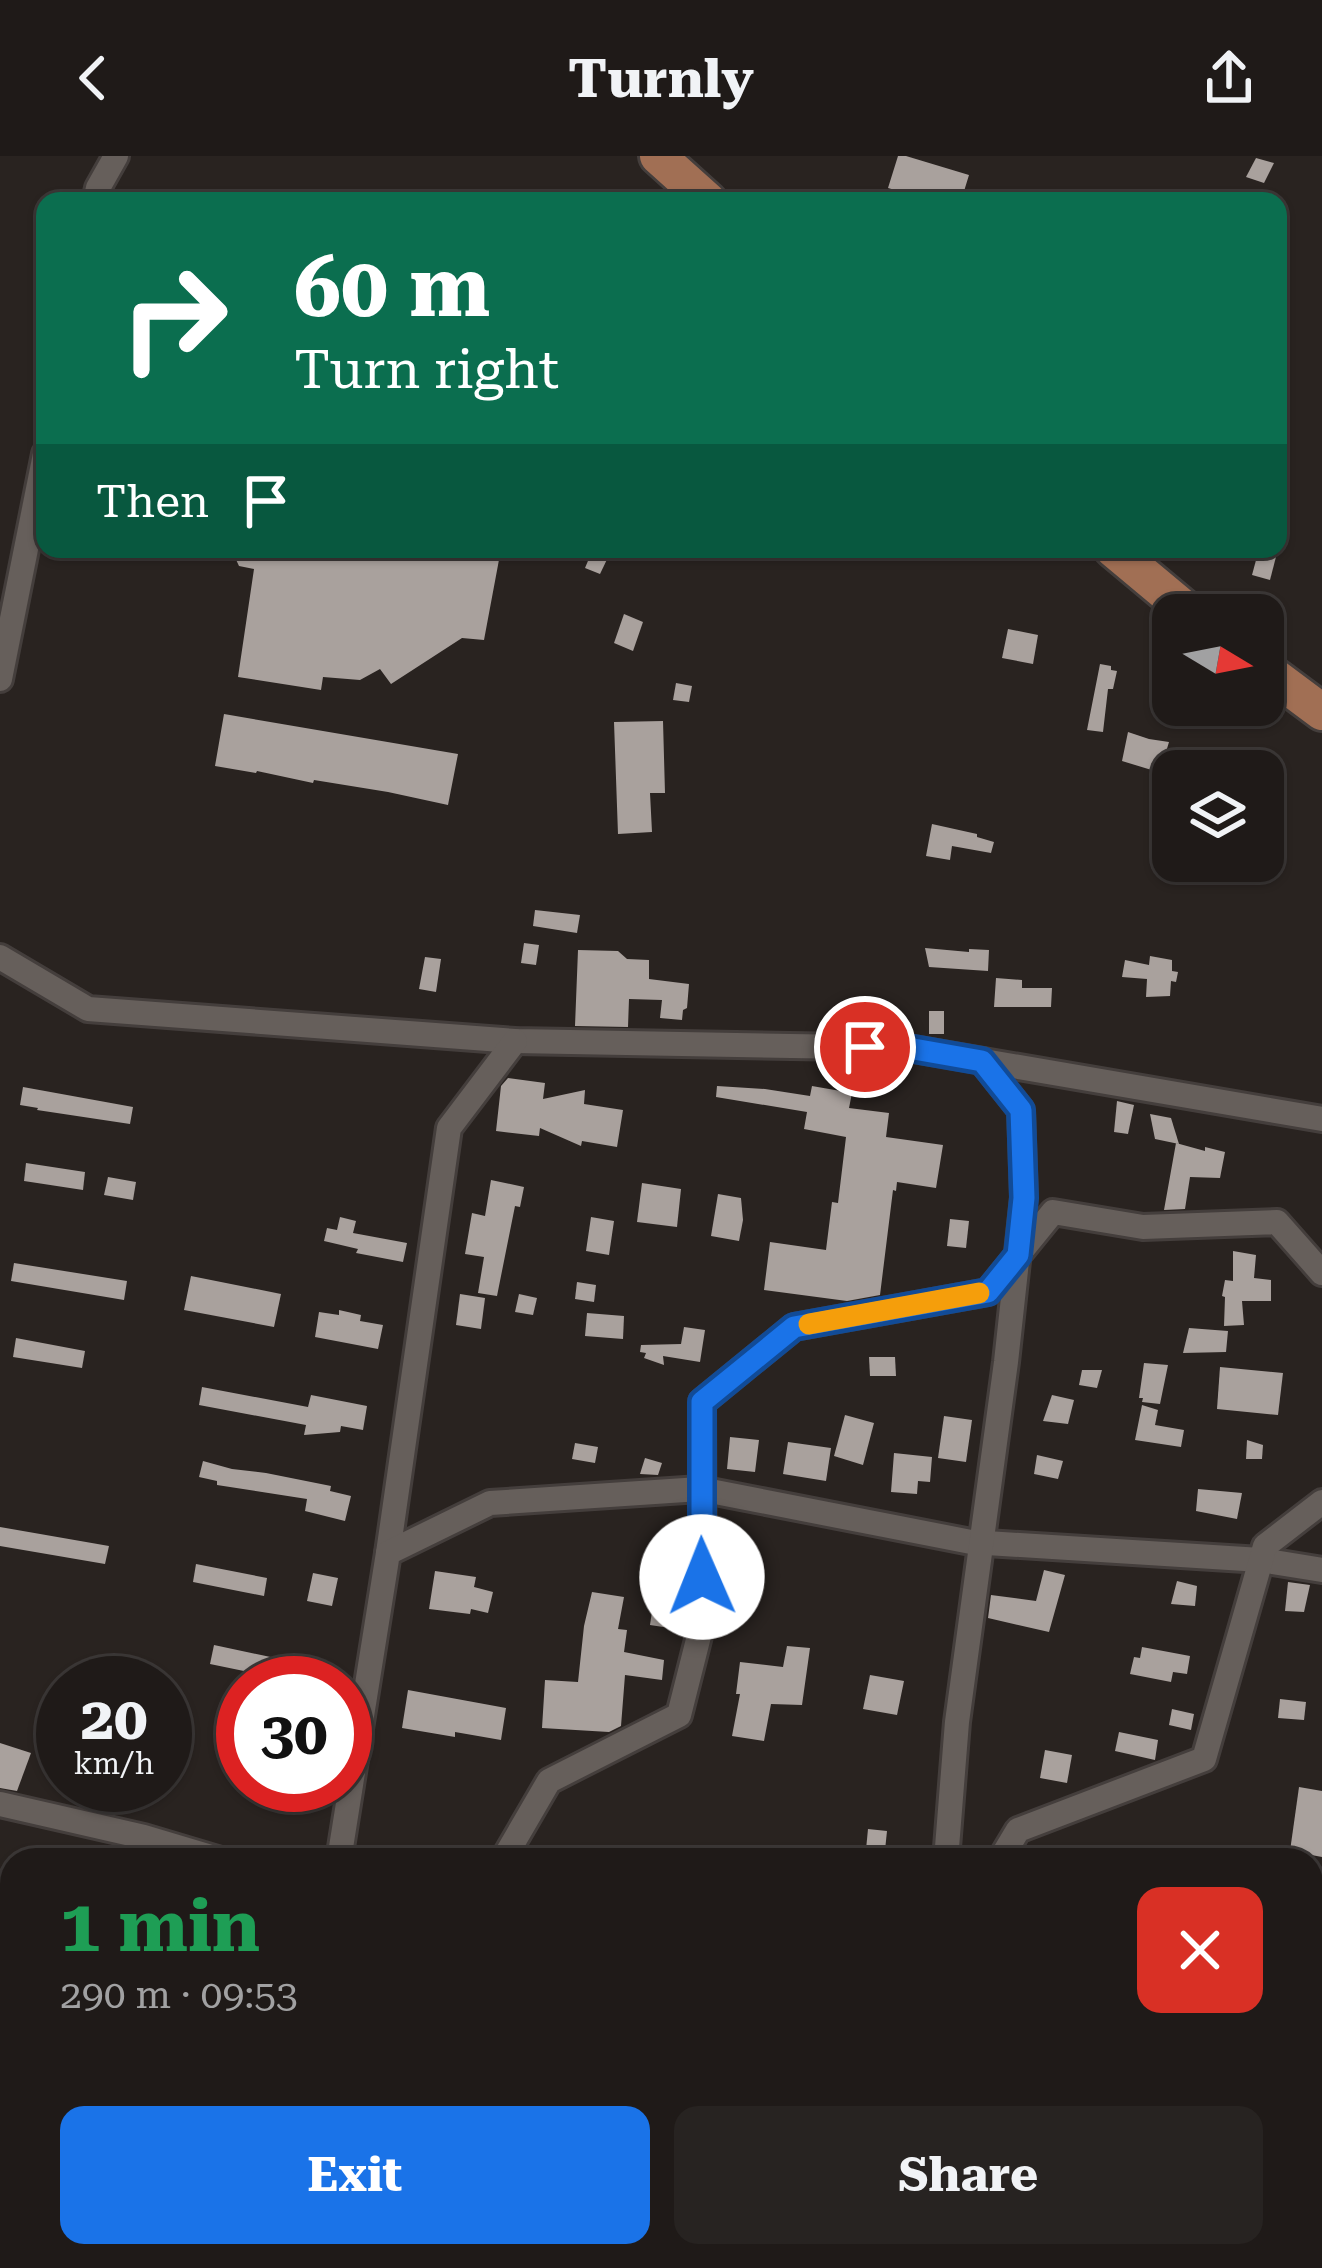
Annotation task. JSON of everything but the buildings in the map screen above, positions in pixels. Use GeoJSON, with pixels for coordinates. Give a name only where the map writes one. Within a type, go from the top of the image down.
{"type":"FeatureCollection","features":[{"type":"Feature","properties":{"kind":"main road"},"geometry":{"type":"LineString","coordinates":[[658,156],[697,192]]}},
{"type":"Feature","properties":{"kind":"main road"},"geometry":{"type":"LineString","coordinates":[[1124,558],[1167,594]]}},
{"type":"Feature","properties":{"kind":"main road"},"geometry":{"type":"LineString","coordinates":[[1284,684],[1322,712]]}},
{"type":"Feature","properties":{"kind":"street"},"geometry":{"type":"LineString","coordinates":[[97,192],[116,156]]}},
{"type":"Feature","properties":{"kind":"street"},"geometry":{"type":"LineString","coordinates":[[0,679],[36,499]]}},
{"type":"Feature","properties":{"kind":"street"},"geometry":{"type":"LineString","coordinates":[[0,957],[88,1009],[515,1041],[908,1048],[1322,1119]]}},
{"type":"Feature","properties":{"kind":"street"},"geometry":{"type":"LineString","coordinates":[[342,1848],[449,1128],[515,1041]]}},
{"type":"Feature","properties":{"kind":"street"},"geometry":{"type":"LineString","coordinates":[[947,1848],[957,1722],[1024,1198],[1021,1110],[982,1061]]}},
{"type":"Feature","properties":{"kind":"street"},"geometry":{"type":"LineString","coordinates":[[510,1848],[549,1780],[679,1715],[703,1620],[702,1402],[794,1327],[988,1292],[1054,1212],[1143,1227],[1277,1222],[1322,1273]]}},
{"type":"Feature","properties":{"kind":"street"},"geometry":{"type":"LineString","coordinates":[[388,1553],[490,1503],[700,1490],[982,1543],[1261,1560],[1322,1570]]}},
{"type":"Feature","properties":{"kind":"street"},"geometry":{"type":"LineString","coordinates":[[1007,1848],[1018,1830],[1204,1759],[1265,1546],[1322,1502]]}},
{"type":"Feature","properties":{"kind":"street"},"geometry":{"type":"LineString","coordinates":[[0,1804],[181,1848]]}},
{"type":"Feature","properties":{"kind":"slow traffic"},"geometry":{"type":"LineString","coordinates":[[809,1324],[979,1293]]}},
{"type":"Feature","properties":{"kind":"route"},"geometry":{"type":"LineString","coordinates":[[702,1577],[702,1402],[794,1327],[988,1292],[1018,1255],[1024,1198],[1021,1110],[982,1061],[908,1048],[865,1047]]}}]}
